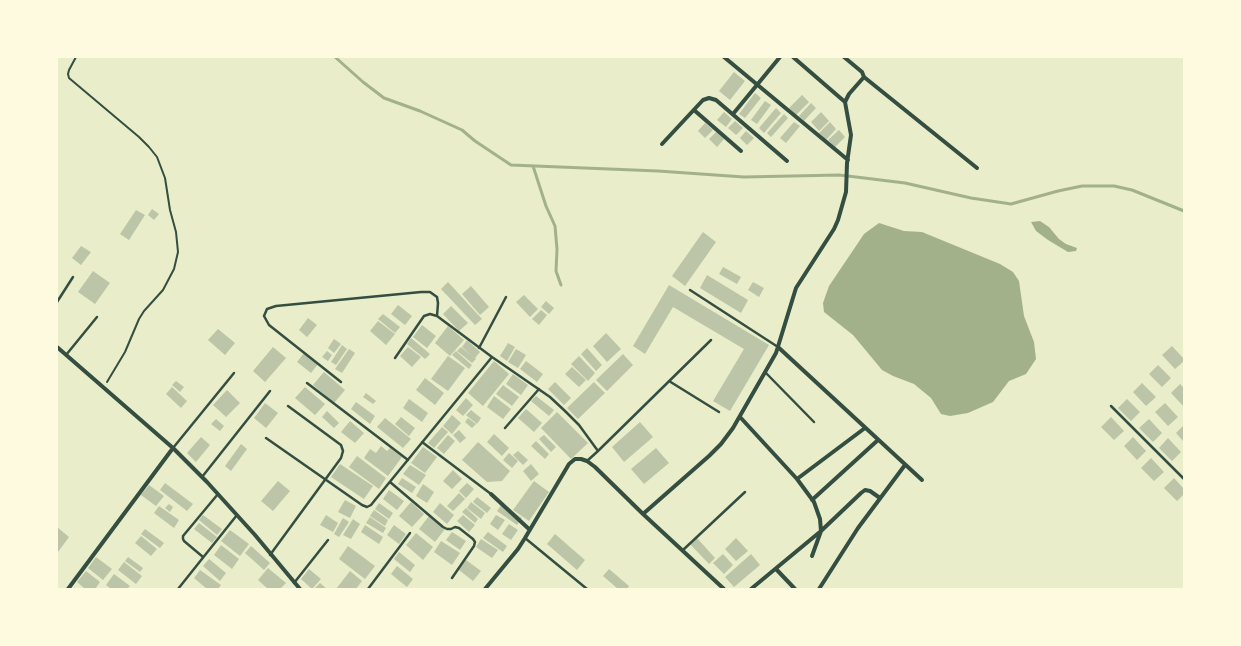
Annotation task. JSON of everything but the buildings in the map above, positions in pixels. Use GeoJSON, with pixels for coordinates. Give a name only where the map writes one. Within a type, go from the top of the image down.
{"type":"FeatureCollection","features":[{"type":"Feature","properties":{"kind":"street"},"geometry":{"type":"LineString","coordinates":[[724,57],[847,161]]}},
{"type":"Feature","properties":{"kind":"street"},"geometry":{"type":"LineString","coordinates":[[733,114],[780,57]]}},
{"type":"Feature","properties":{"kind":"street"},"geometry":{"type":"LineString","coordinates":[[793,57],[845,102]]}},
{"type":"Feature","properties":{"kind":"street"},"geometry":{"type":"LineString","coordinates":[[844,57],[862,72],[864,77],[977,168]]}},
{"type":"Feature","properties":{"kind":"street"},"geometry":{"type":"LineString","coordinates":[[643,514],[709,456],[728,435],[740,417],[776,353],[796,288],[838,220],[846,192],[847,161],[851,135],[845,102],[849,94],[864,77]]}},
{"type":"Feature","properties":{"kind":"street"},"geometry":{"type":"LineString","coordinates":[[662,144],[703,100],[709,98],[716,100],[787,161]]}},
{"type":"Feature","properties":{"kind":"street"},"geometry":{"type":"LineString","coordinates":[[694,110],[741,151]]}},
{"type":"Feature","properties":{"kind":"street"},"geometry":{"type":"LineString","coordinates":[[778,346],[922,480]]}},
{"type":"Feature","properties":{"kind":"street"},"geometry":{"type":"LineString","coordinates":[[57,347],[173,448],[238,515],[300,589]]}},
{"type":"Feature","properties":{"kind":"street"},"geometry":{"type":"LineString","coordinates":[[740,417],[797,479],[812,500],[820,519],[821,531],[812,556]]}},
{"type":"Feature","properties":{"kind":"street"},"geometry":{"type":"LineString","coordinates":[[797,479],[865,428]]}},
{"type":"Feature","properties":{"kind":"street"},"geometry":{"type":"LineString","coordinates":[[812,500],[878,440]]}},
{"type":"Feature","properties":{"kind":"street"},"geometry":{"type":"LineString","coordinates":[[68,589],[173,448]]}},
{"type":"Feature","properties":{"kind":"street"},"geometry":{"type":"LineString","coordinates":[[485,589],[518,549],[569,464],[575,459],[581,459],[587,461],[595,467],[724,589]]}},
{"type":"Feature","properties":{"kind":"street"},"geometry":{"type":"LineString","coordinates":[[819,589],[855,533],[905,465]]}},
{"type":"Feature","properties":{"kind":"street"},"geometry":{"type":"LineString","coordinates":[[751,589],[821,531],[865,490],[870,491],[880,498]]}},
{"type":"Feature","properties":{"kind":"street"},"geometry":{"type":"LineString","coordinates":[[491,494],[530,530]]}},
{"type":"Feature","properties":{"kind":"street"},"geometry":{"type":"LineString","coordinates":[[776,569],[795,589]]}},
{"type":"Feature","properties":{"kind":"lane"},"geometry":{"type":"LineString","coordinates":[[57,302],[73,277]]}},
{"type":"Feature","properties":{"kind":"lane"},"geometry":{"type":"LineString","coordinates":[[690,290],[778,346]]}},
{"type":"Feature","properties":{"kind":"lane"},"geometry":{"type":"LineString","coordinates":[[341,382],[269,325],[264,316],[267,309],[276,306],[430,292],[436,297],[438,303],[437,316]]}},
{"type":"Feature","properties":{"kind":"lane"},"geometry":{"type":"LineString","coordinates":[[479,348],[506,297]]}},
{"type":"Feature","properties":{"kind":"lane"},"geometry":{"type":"LineString","coordinates":[[395,358],[424,316],[430,314],[437,316],[479,348],[550,397],[579,425],[598,451]]}},
{"type":"Feature","properties":{"kind":"lane"},"geometry":{"type":"LineString","coordinates":[[66,355],[97,317]]}},
{"type":"Feature","properties":{"kind":"lane"},"geometry":{"type":"LineString","coordinates":[[587,461],[711,340]]}},
{"type":"Feature","properties":{"kind":"lane"},"geometry":{"type":"LineString","coordinates":[[266,438],[325,480],[367,507],[371,505],[492,357]]}},
{"type":"Feature","properties":{"kind":"lane"},"geometry":{"type":"LineString","coordinates":[[765,372],[814,422]]}},
{"type":"Feature","properties":{"kind":"lane"},"geometry":{"type":"LineString","coordinates":[[173,448],[234,373]]}},
{"type":"Feature","properties":{"kind":"lane"},"geometry":{"type":"LineString","coordinates":[[669,381],[719,412]]}},
{"type":"Feature","properties":{"kind":"lane"},"geometry":{"type":"LineString","coordinates":[[307,383],[408,460]]}},
{"type":"Feature","properties":{"kind":"lane"},"geometry":{"type":"LineString","coordinates":[[504,428],[539,389]]}},
{"type":"Feature","properties":{"kind":"lane"},"geometry":{"type":"LineString","coordinates":[[202,477],[270,391]]}},
{"type":"Feature","properties":{"kind":"lane"},"geometry":{"type":"LineString","coordinates":[[270,555],[341,458],[343,451],[341,445],[288,406]]}},
{"type":"Feature","properties":{"kind":"lane"},"geometry":{"type":"LineString","coordinates":[[1111,406],[1184,479]]}},
{"type":"Feature","properties":{"kind":"lane"},"geometry":{"type":"LineString","coordinates":[[422,442],[491,494]]}},
{"type":"Feature","properties":{"kind":"lane"},"geometry":{"type":"LineString","coordinates":[[390,482],[443,527],[447,529],[454,527],[458,528],[475,542],[474,546],[452,578]]}},
{"type":"Feature","properties":{"kind":"lane"},"geometry":{"type":"LineString","coordinates":[[682,550],[745,492]]}},
{"type":"Feature","properties":{"kind":"lane"},"geometry":{"type":"LineString","coordinates":[[204,557],[183,539],[218,494]]}},
{"type":"Feature","properties":{"kind":"lane"},"geometry":{"type":"LineString","coordinates":[[178,589],[238,515]]}},
{"type":"Feature","properties":{"kind":"lane"},"geometry":{"type":"LineString","coordinates":[[368,589],[410,533]]}},
{"type":"Feature","properties":{"kind":"lane"},"geometry":{"type":"LineString","coordinates":[[525,538],[587,589]]}},
{"type":"Feature","properties":{"kind":"lane"},"geometry":{"type":"LineString","coordinates":[[294,583],[328,540]]}},
{"type":"Feature","properties":{"kind":"path"},"geometry":{"type":"LineString","coordinates":[[76,57],[68,70],[69,78],[139,137],[157,157],[165,178],[170,210],[176,232],[178,252],[174,269],[163,290],[144,311],[139,319],[125,352],[103,388]]}},
{"type":"Feature","properties":{"kind":"shaded area"},"geometry":{"type":"Polygon","coordinates":[[[1040,221],[1049,227],[1059,239],[1066,244],[1077,248],[1076,251],[1068,252],[1036,231],[1031,222],[1040,221]]]}},
{"type":"Feature","properties":{"kind":"shaded area"},"geometry":{"type":"Polygon","coordinates":[[[879,223],[904,231],[922,232],[1000,264],[1013,272],[1019,281],[1024,316],[1034,342],[1036,359],[1026,374],[1009,381],[993,402],[968,413],[950,416],[941,414],[931,398],[914,384],[882,370],[853,335],[824,312],[823,303],[829,286],[864,234],[879,223]]]}},
{"type":"Feature","properties":{"kind":"waterway"},"geometry":{"type":"LineString","coordinates":[[335,57],[363,82],[384,98],[420,111],[462,130],[475,141],[511,165],[658,171],[744,177],[839,175],[905,183],[971,198],[1011,204],[1082,186],[1114,186],[1132,190],[1184,211]]}},
{"type":"Feature","properties":{"kind":"waterway"},"geometry":{"type":"LineString","coordinates":[[533,166],[546,206],[555,226],[557,249],[556,271],[561,285]]}}]}
